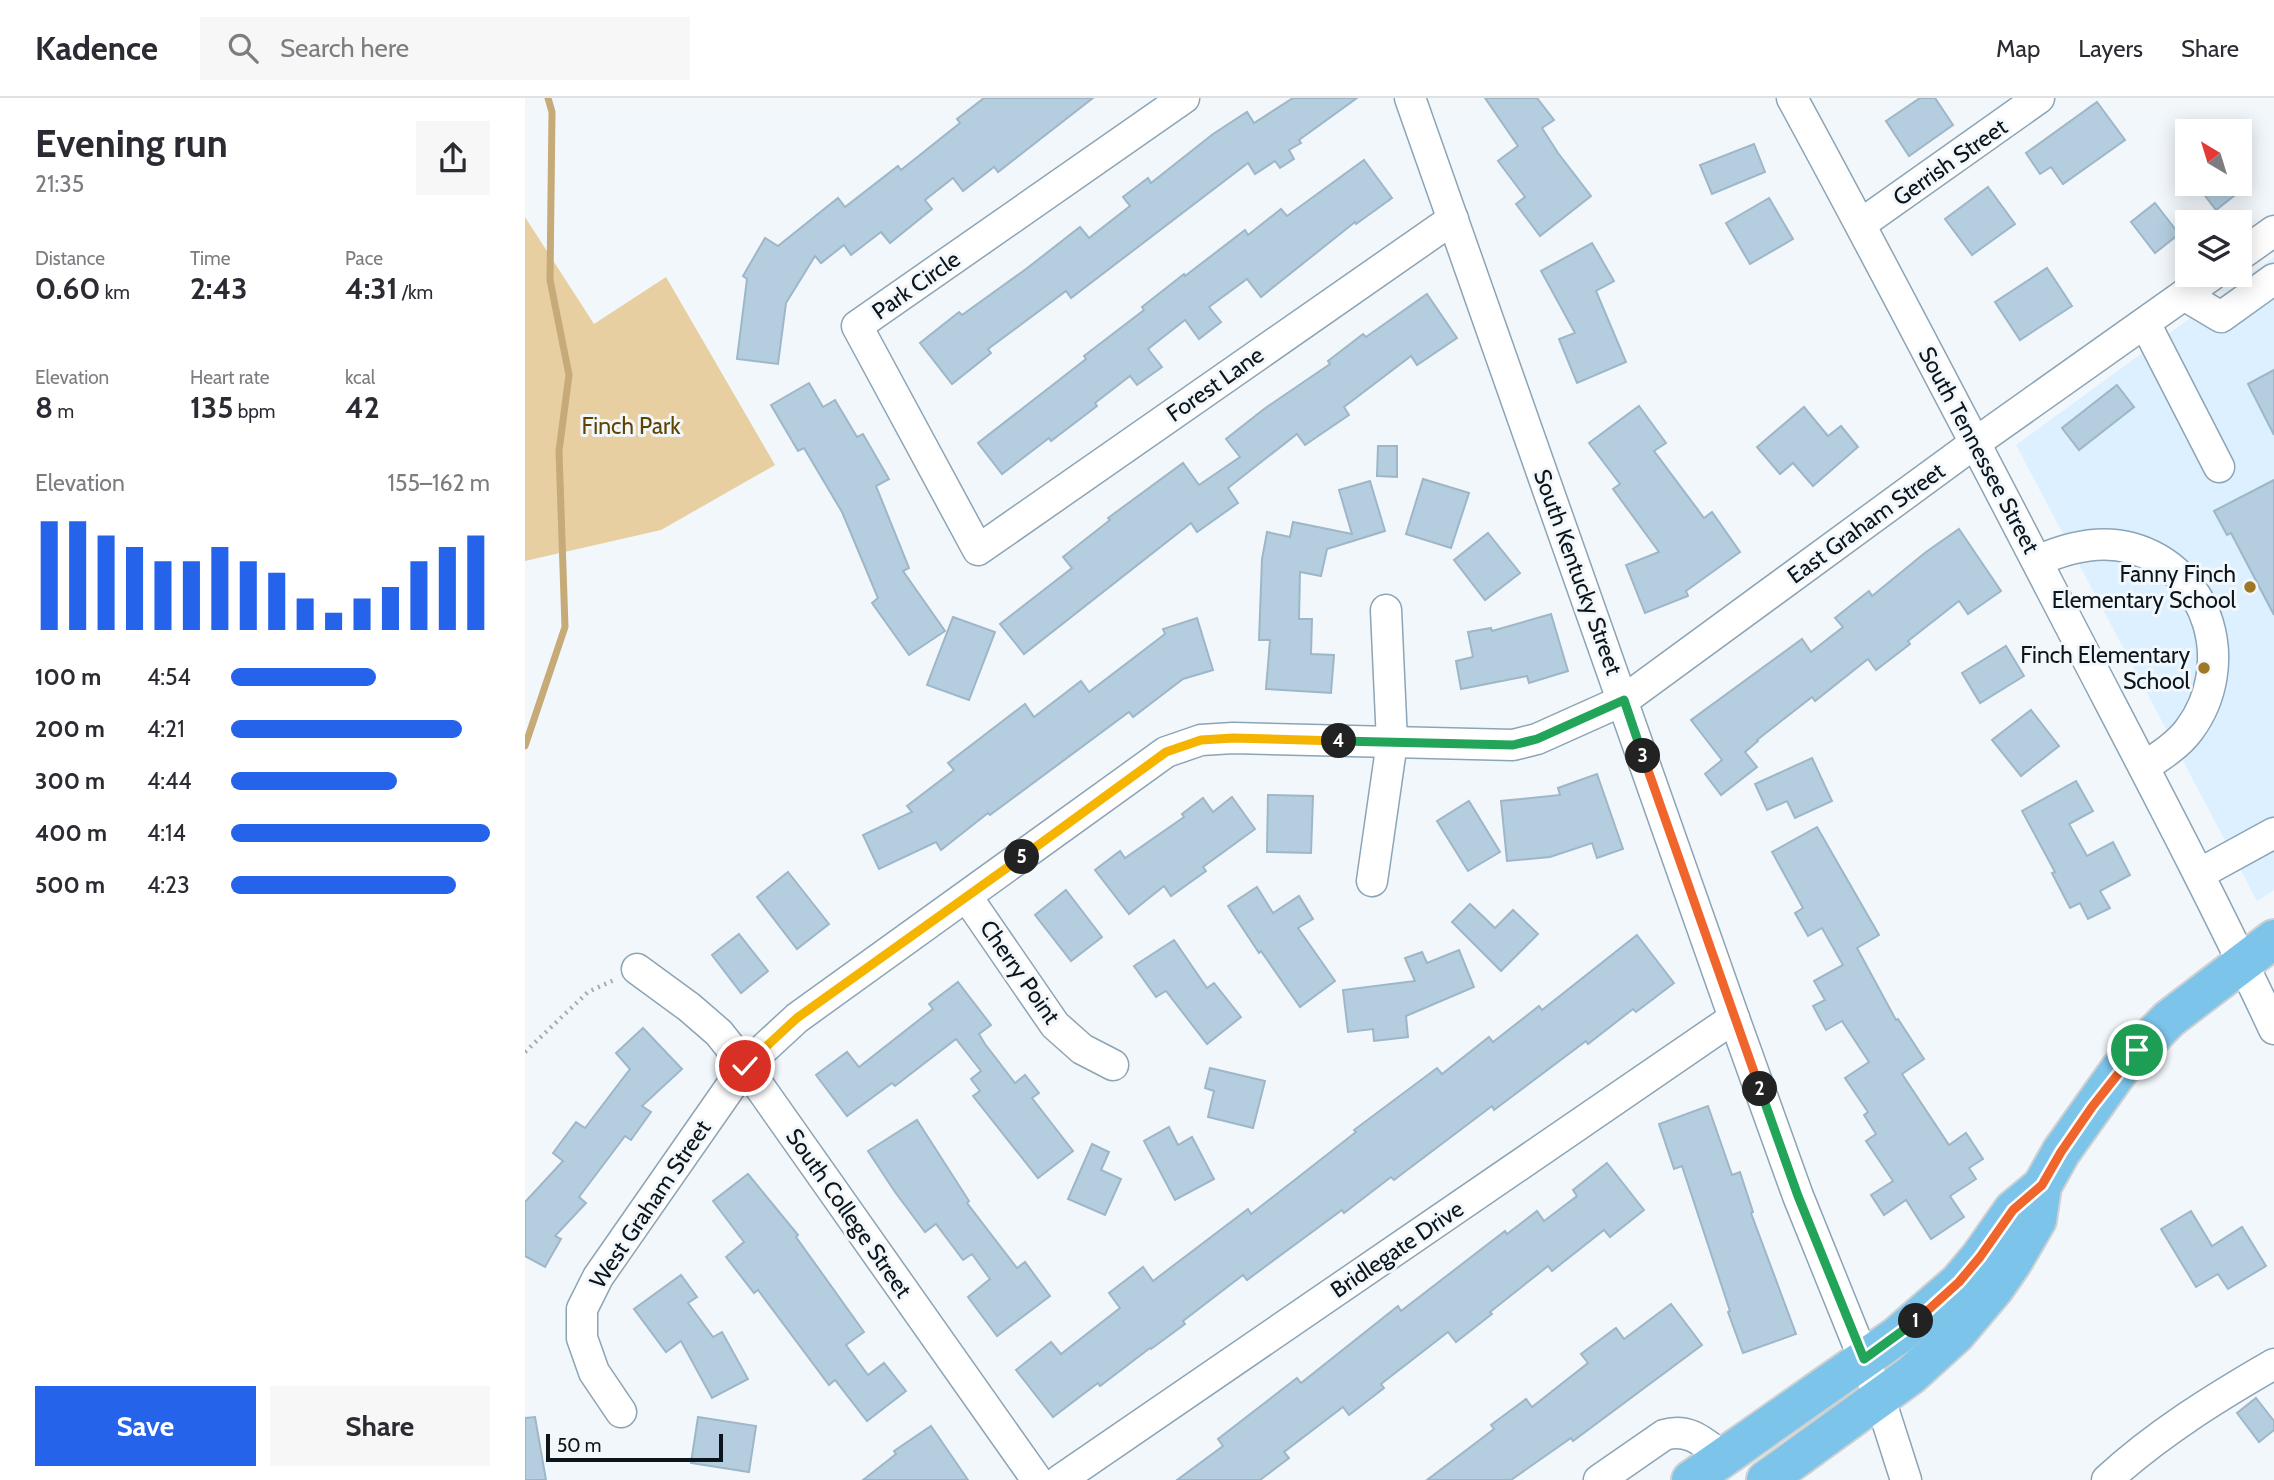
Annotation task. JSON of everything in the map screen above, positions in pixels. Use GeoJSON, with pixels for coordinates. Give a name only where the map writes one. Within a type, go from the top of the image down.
{"type":"FeatureCollection","features":[{"type":"Feature","properties":{"kind":"main road"},"geometry":{"type":"LineString","coordinates":[[1691,1480],[1921,1317],[1959,1282],[2013,1210],[2042,1185],[2069,1141],[2120,1069],[2169,1019],[2274,939]]}},
{"type":"Feature","properties":{"kind":"main road"},"geometry":{"type":"LineString","coordinates":[[1766,1480],[1880,1399],[1957,1334],[1994,1289],[2037,1220],[2042,1185]]}},
{"type":"Feature","properties":{"kind":"street","name":"Park Circle"},"geometry":{"type":"LineString","coordinates":[[978,550],[857,326],[1184,98]]}},
{"type":"Feature","properties":{"kind":"street","name":"South Kentucky Street"},"geometry":{"type":"LineString","coordinates":[[1410,98],[1734,1018],[1798,1196],[1880,1399],[1906,1480]]}},
{"type":"Feature","properties":{"kind":"street","name":"South Tennessee Street"},"geometry":{"type":"LineString","coordinates":[[1792,98],[1861,224],[2144,767],[2274,1029]]}},
{"type":"Feature","properties":{"kind":"street","name":"Gerrish Street"},"geometry":{"type":"LineString","coordinates":[[1861,224],[2039,98]]}},
{"type":"Feature","properties":{"kind":"street","name":"Forest Lane"},"geometry":{"type":"LineString","coordinates":[[978,550],[1453,219]]}},
{"type":"Feature","properties":{"kind":"street"},"geometry":{"type":"LineString","coordinates":[[2252,247],[2274,231]]}},
{"type":"Feature","properties":{"kind":"street"},"geometry":{"type":"LineString","coordinates":[[2184,295],[2221,317],[2274,279]]}},
{"type":"Feature","properties":{"kind":"street","name":"East Graham Street"},"geometry":{"type":"LineString","coordinates":[[1624,700],[1975,443],[2195,287]]}},
{"type":"Feature","properties":{"kind":"street"},"geometry":{"type":"LineString","coordinates":[[2145,323],[2220,467]]}},
{"type":"Feature","properties":{"kind":"street"},"geometry":{"type":"LineString","coordinates":[[2037,561],[2056,553],[2093,544],[2130,548],[2165,564],[2192,590],[2210,624],[2214,661],[2207,699],[2188,732],[2144,767]]}},
{"type":"Feature","properties":{"kind":"street"},"geometry":{"type":"LineString","coordinates":[[1372,881],[1392,742],[1386,610]]}},
{"type":"Feature","properties":{"kind":"street","name":"West Graham Street"},"geometry":{"type":"LineString","coordinates":[[621,1412],[594,1372],[582,1338],[582,1309],[598,1277],[745,1066],[797,1018],[1166,752],[1201,740],[1233,738],[1513,745],[1537,739],[1624,700]]}},
{"type":"Feature","properties":{"kind":"street"},"geometry":{"type":"LineString","coordinates":[[2199,874],[2274,833]]}},
{"type":"Feature","properties":{"kind":"street","name":"Cherry Point"},"geometry":{"type":"LineString","coordinates":[[967,897],[1055,1025],[1081,1049],[1113,1065]]}},
{"type":"Feature","properties":{"kind":"street","name":"South College Street"},"geometry":{"type":"LineString","coordinates":[[637,969],[682,1001],[719,1033],[745,1066],[1037,1480]]}},
{"type":"Feature","properties":{"kind":"street","name":"Bridlegate Drive"},"geometry":{"type":"LineString","coordinates":[[1060,1480],[1734,1018]]}},
{"type":"Feature","properties":{"kind":"street"},"geometry":{"type":"LineString","coordinates":[[2107,1480],[2207,1404],[2274,1364]]}},
{"type":"Feature","properties":{"kind":"street"},"geometry":{"type":"LineString","coordinates":[[1599,1480],[1664,1435],[1673,1432],[1685,1432],[1723,1457]]}},
{"type":"Feature","properties":{"kind":"path"},"geometry":{"type":"LineString","coordinates":[[525,1052],[588,992],[637,969]]}},
{"type":"Feature","properties":{"kind":"shaded area","name":"Finch Elementary School"},"geometry":{"type":"Polygon","coordinates":[[[2274,257],[2274,890],[2257,901],[2016,445],[2233,287],[2252,287],[2252,273],[2274,257]]]}},
{"type":"Feature","properties":{"kind":"green space","name":"Finch Park"},"geometry":{"type":"Polygon","coordinates":[[[525,217],[594,324],[666,277],[775,465],[661,530],[525,561],[525,217]]]}},
{"type":"Feature","properties":{"kind":"building"},"geometry":{"type":"Polygon","coordinates":[[[984,98],[1093,98],[998,172],[994,167],[963,191],[953,178],[925,200],[932,209],[890,243],[881,232],[851,255],[844,245],[821,263],[815,256],[786,303],[778,364],[737,359],[747,279],[743,276],[765,238],[778,246],[838,198],[845,207],[898,166],[901,170],[960,123],[957,119],[984,98]]]}},
{"type":"Feature","properties":{"kind":"building"},"geometry":{"type":"Polygon","coordinates":[[[1293,98],[1357,98],[1299,140],[1301,143],[1289,150],[1294,159],[1280,168],[1275,161],[1255,174],[1248,163],[1071,298],[1066,291],[988,349],[991,353],[952,384],[920,343],[959,312],[962,315],[1026,269],[1080,227],[1089,238],[1130,206],[1123,197],[1148,178],[1151,183],[1213,134],[1247,112],[1254,123],[1293,98]]]}},
{"type":"Feature","properties":{"kind":"building"},"geometry":{"type":"Polygon","coordinates":[[[1485,98],[1537,98],[1554,120],[1542,128],[1591,196],[1540,236],[1516,204],[1525,197],[1498,161],[1518,146],[1485,98]]]}},
{"type":"Feature","properties":{"kind":"building"},"geometry":{"type":"Polygon","coordinates":[[[1920,98],[1935,98],[1953,125],[1909,156],[1886,121],[1920,98]]]}},
{"type":"Feature","properties":{"kind":"building"},"geometry":{"type":"Polygon","coordinates":[[[2097,102],[2125,140],[2063,184],[2051,167],[2040,174],[2026,153],[2097,102]]]}},
{"type":"Feature","properties":{"kind":"building"},"geometry":{"type":"Polygon","coordinates":[[[1754,144],[1765,172],[1712,194],[1700,165],[1754,144]]]}},
{"type":"Feature","properties":{"kind":"building"},"geometry":{"type":"Polygon","coordinates":[[[1364,160],[1392,198],[1356,224],[1355,222],[1261,297],[1247,279],[1209,307],[1221,322],[1199,339],[1185,320],[1148,349],[1162,367],[1137,385],[1130,376],[1095,403],[1097,406],[1002,474],[978,443],[1086,359],[1084,356],[1144,310],[1142,307],[1184,274],[1185,276],[1245,230],[1248,235],[1281,209],[1287,216],[1364,160]]]}},
{"type":"Feature","properties":{"kind":"building"},"geometry":{"type":"Polygon","coordinates":[[[1988,187],[2015,224],[1972,255],[1945,219],[1988,187]]]}},
{"type":"Feature","properties":{"kind":"building"},"geometry":{"type":"Polygon","coordinates":[[[2205,196],[2234,196],[2216,210],[2205,196]]]}},
{"type":"Feature","properties":{"kind":"building"},"geometry":{"type":"Polygon","coordinates":[[[1769,198],[1793,239],[1750,264],[1726,223],[1769,198]]]}},
{"type":"Feature","properties":{"kind":"building"},"geometry":{"type":"Polygon","coordinates":[[[2155,203],[2175,229],[2175,237],[2155,253],[2131,222],[2155,203]]]}},
{"type":"Feature","properties":{"kind":"building"},"geometry":{"type":"Polygon","coordinates":[[[1592,243],[1614,281],[1596,291],[1626,362],[1577,383],[1559,339],[1575,333],[1541,271],[1592,243]]]}},
{"type":"Feature","properties":{"kind":"building"},"geometry":{"type":"Polygon","coordinates":[[[2047,268],[2072,306],[2020,340],[1995,302],[2047,268]]]}},
{"type":"Feature","properties":{"kind":"building"},"geometry":{"type":"Polygon","coordinates":[[[1427,294],[1457,338],[1417,365],[1411,356],[1344,407],[1349,415],[1305,445],[1297,434],[1228,488],[1238,503],[1197,532],[1191,523],[1024,654],[1000,624],[1072,568],[1063,557],[1110,520],[1108,518],[1183,463],[1199,485],[1240,457],[1226,439],[1264,409],[1330,364],[1328,361],[1363,334],[1366,337],[1427,294]]]}},
{"type":"Feature","properties":{"kind":"building"},"geometry":{"type":"Polygon","coordinates":[[[2274,370],[2274,435],[2248,384],[2274,370]]]}},
{"type":"Feature","properties":{"kind":"building"},"geometry":{"type":"Polygon","coordinates":[[[809,383],[823,407],[835,400],[857,437],[863,434],[889,479],[876,486],[909,568],[903,571],[945,631],[909,655],[872,603],[878,598],[842,512],[804,448],[798,451],[771,405],[809,383]]]}},
{"type":"Feature","properties":{"kind":"building"},"geometry":{"type":"Polygon","coordinates":[[[2117,385],[2134,407],[2079,450],[2062,428],[2117,385]]]}},
{"type":"Feature","properties":{"kind":"building"},"geometry":{"type":"Polygon","coordinates":[[[1639,406],[1666,443],[1654,451],[1704,518],[1712,512],[1740,552],[1686,591],[1688,596],[1645,613],[1626,565],[1659,552],[1613,489],[1620,484],[1589,443],[1639,406]]]}},
{"type":"Feature","properties":{"kind":"building"},"geometry":{"type":"Polygon","coordinates":[[[1804,407],[1828,436],[1841,426],[1858,447],[1813,486],[1793,463],[1780,474],[1757,447],[1804,407]]]}},
{"type":"Feature","properties":{"kind":"building"},"geometry":{"type":"Polygon","coordinates":[[[1378,446],[1397,446],[1397,477],[1377,476],[1378,446]]]}},
{"type":"Feature","properties":{"kind":"building"},"geometry":{"type":"Polygon","coordinates":[[[1423,479],[1469,493],[1451,548],[1406,534],[1423,479]]]}},
{"type":"Feature","properties":{"kind":"building"},"geometry":{"type":"Polygon","coordinates":[[[2274,480],[2274,615],[2231,533],[2227,535],[2214,511],[2274,480]]]}},
{"type":"Feature","properties":{"kind":"building"},"geometry":{"type":"Polygon","coordinates":[[[1370,481],[1385,531],[1327,549],[1321,576],[1300,572],[1299,619],[1312,619],[1311,654],[1334,655],[1331,693],[1266,689],[1270,640],[1259,640],[1262,559],[1267,532],[1290,537],[1293,522],[1352,534],[1339,490],[1370,481]]]}},
{"type":"Feature","properties":{"kind":"building"},"geometry":{"type":"Polygon","coordinates":[[[1959,529],[2001,591],[1968,614],[1959,601],[1876,670],[1868,659],[1815,701],[1812,697],[1745,752],[1757,767],[1721,795],[1705,774],[1722,760],[1691,720],[1802,639],[1811,652],[1843,627],[1835,618],[1869,591],[1872,596],[1959,529]]]}},
{"type":"Feature","properties":{"kind":"building"},"geometry":{"type":"Polygon","coordinates":[[[1488,533],[1520,573],[1485,600],[1454,560],[1488,533]]]}},
{"type":"Feature","properties":{"kind":"building"},"geometry":{"type":"Polygon","coordinates":[[[1551,614],[1568,671],[1529,683],[1527,676],[1461,689],[1456,661],[1473,657],[1468,632],[1491,628],[1492,631],[1551,614]]]}},
{"type":"Feature","properties":{"kind":"building"},"geometry":{"type":"Polygon","coordinates":[[[953,617],[995,632],[969,700],[927,685],[953,617]]]}},
{"type":"Feature","properties":{"kind":"building"},"geometry":{"type":"Polygon","coordinates":[[[1197,618],[1213,670],[1183,679],[1133,717],[1129,712],[941,850],[936,842],[879,869],[863,835],[912,812],[907,806],[954,770],[948,763],[1025,704],[1034,717],[1081,681],[1089,692],[1165,634],[1163,629],[1197,618]]]}},
{"type":"Feature","properties":{"kind":"building"},"geometry":{"type":"Polygon","coordinates":[[[2006,646],[2024,676],[1980,703],[1962,673],[2006,646]]]}},
{"type":"Feature","properties":{"kind":"building"},"geometry":{"type":"Polygon","coordinates":[[[2031,710],[2059,746],[2021,776],[1992,740],[2031,710]]]}},
{"type":"Feature","properties":{"kind":"building"},"geometry":{"type":"Polygon","coordinates":[[[1812,758],[1832,801],[1795,818],[1787,801],[1767,810],[1755,784],[1812,758]]]}},
{"type":"Feature","properties":{"kind":"building"},"geometry":{"type":"Polygon","coordinates":[[[1597,774],[1623,849],[1597,858],[1592,843],[1550,857],[1507,861],[1501,801],[1560,795],[1558,788],[1597,774]]]}},
{"type":"Feature","properties":{"kind":"building"},"geometry":{"type":"Polygon","coordinates":[[[2076,781],[2093,811],[2069,824],[2087,856],[2113,842],[2130,875],[2100,891],[2110,908],[2088,919],[2080,903],[2070,908],[2052,873],[2055,872],[2022,811],[2076,781]]]}},
{"type":"Feature","properties":{"kind":"building"},"geometry":{"type":"Polygon","coordinates":[[[1268,795],[1313,796],[1311,853],[1267,852],[1268,795]]]}},
{"type":"Feature","properties":{"kind":"building"},"geometry":{"type":"Polygon","coordinates":[[[1232,797],[1255,829],[1203,867],[1206,871],[1171,896],[1164,886],[1129,914],[1095,870],[1120,851],[1125,858],[1184,817],[1182,814],[1203,798],[1213,812],[1232,797]]]}},
{"type":"Feature","properties":{"kind":"building"},"geometry":{"type":"Polygon","coordinates":[[[1469,801],[1500,852],[1468,871],[1437,821],[1469,801]]]}},
{"type":"Feature","properties":{"kind":"building"},"geometry":{"type":"Polygon","coordinates":[[[1817,827],[1879,935],[1857,948],[1896,1020],[1898,1019],[1924,1059],[1902,1074],[1949,1145],[1966,1133],[1983,1159],[1969,1168],[1976,1179],[1950,1196],[1964,1217],[1931,1239],[1906,1200],[1884,1215],[1871,1195],[1893,1181],[1866,1141],[1876,1134],[1864,1115],[1868,1112],[1845,1078],[1869,1062],[1842,1021],[1826,1030],[1813,1006],[1825,1000],[1814,981],[1843,965],[1822,928],[1808,936],[1795,913],[1803,908],[1772,852],[1817,827]]]}},
{"type":"Feature","properties":{"kind":"building"},"geometry":{"type":"Polygon","coordinates":[[[788,872],[829,924],[797,949],[757,897],[788,872]]]}},
{"type":"Feature","properties":{"kind":"building"},"geometry":{"type":"Polygon","coordinates":[[[1257,887],[1273,913],[1299,896],[1313,919],[1298,928],[1335,981],[1300,1007],[1228,906],[1257,887]]]}},
{"type":"Feature","properties":{"kind":"building"},"geometry":{"type":"Polygon","coordinates":[[[1066,890],[1102,937],[1071,961],[1035,915],[1066,890]]]}},
{"type":"Feature","properties":{"kind":"building"},"geometry":{"type":"Polygon","coordinates":[[[1470,904],[1495,928],[1513,910],[1538,934],[1501,971],[1452,922],[1470,904]]]}},
{"type":"Feature","properties":{"kind":"building"},"geometry":{"type":"Polygon","coordinates":[[[739,934],[768,971],[741,993],[712,955],[739,934]]]}},
{"type":"Feature","properties":{"kind":"building"},"geometry":{"type":"Polygon","coordinates":[[[1637,935],[1674,983],[1636,1012],[1633,1009],[1588,1044],[1586,1041],[1494,1110],[1492,1106],[1394,1180],[1391,1177],[1344,1213],[1342,1210],[1247,1280],[1243,1275],[1183,1321],[1185,1324],[1053,1417],[1016,1370],[1051,1342],[1061,1354],[1120,1308],[1109,1293],[1143,1267],[1153,1281],[1248,1209],[1251,1214],[1356,1132],[1354,1130],[1437,1068],[1442,1074],[1489,1037],[1493,1042],[1539,1006],[1542,1010],[1637,935]]]}},
{"type":"Feature","properties":{"kind":"building"},"geometry":{"type":"Polygon","coordinates":[[[1174,940],[1207,988],[1214,983],[1241,1017],[1207,1044],[1166,991],[1156,997],[1134,966],[1174,940]]]}},
{"type":"Feature","properties":{"kind":"building"},"geometry":{"type":"Polygon","coordinates":[[[1459,950],[1474,987],[1406,1016],[1408,1037],[1374,1041],[1373,1029],[1348,1032],[1343,990],[1415,981],[1405,958],[1422,952],[1427,963],[1459,950]]]}},
{"type":"Feature","properties":{"kind":"building"},"geometry":{"type":"Polygon","coordinates":[[[958,982],[991,1025],[979,1034],[985,1044],[1015,1083],[1025,1075],[1039,1093],[1032,1098],[1073,1151],[1038,1178],[973,1096],[980,1091],[971,1079],[981,1071],[956,1039],[895,1086],[892,1083],[847,1116],[816,1075],[847,1052],[859,1067],[933,1009],[929,1004],[958,982]]]}},
{"type":"Feature","properties":{"kind":"building"},"geometry":{"type":"Polygon","coordinates":[[[643,1028],[682,1069],[642,1106],[651,1112],[631,1140],[625,1136],[579,1197],[586,1203],[555,1236],[561,1239],[545,1267],[525,1256],[525,1202],[563,1161],[553,1153],[576,1122],[585,1128],[630,1069],[616,1053],[643,1028]]]}},
{"type":"Feature","properties":{"kind":"building"},"geometry":{"type":"Polygon","coordinates":[[[1210,1068],[1265,1081],[1253,1128],[1208,1117],[1214,1091],[1205,1088],[1210,1068]]]}},
{"type":"Feature","properties":{"kind":"building"},"geometry":{"type":"Polygon","coordinates":[[[1708,1106],[1732,1175],[1740,1172],[1753,1212],[1751,1213],[1796,1334],[1743,1353],[1682,1166],[1674,1169],[1659,1124],[1708,1106]]]}},
{"type":"Feature","properties":{"kind":"building"},"geometry":{"type":"Polygon","coordinates":[[[917,1120],[969,1201],[967,1203],[1017,1268],[1025,1262],[1050,1296],[997,1336],[968,1297],[990,1279],[972,1254],[963,1260],[936,1224],[925,1232],[868,1151],[917,1120]]]}},
{"type":"Feature","properties":{"kind":"building"},"geometry":{"type":"Polygon","coordinates":[[[1169,1127],[1178,1145],[1192,1137],[1214,1179],[1175,1200],[1144,1141],[1169,1127]]]}},
{"type":"Feature","properties":{"kind":"building"},"geometry":{"type":"Polygon","coordinates":[[[1092,1144],[1109,1152],[1101,1170],[1121,1179],[1105,1215],[1068,1199],[1092,1144]]]}},
{"type":"Feature","properties":{"kind":"building"},"geometry":{"type":"Polygon","coordinates":[[[1607,1163],[1644,1210],[1610,1237],[1604,1230],[1552,1271],[1548,1266],[1456,1342],[1448,1332],[1381,1384],[1384,1388],[1349,1415],[1343,1407],[1284,1452],[1289,1458],[1260,1480],[1177,1480],[1223,1446],[1218,1439],[1297,1378],[1301,1383],[1398,1306],[1401,1311],[1505,1231],[1507,1234],[1537,1211],[1544,1221],[1577,1196],[1573,1190],[1607,1163]]]}},
{"type":"Feature","properties":{"kind":"building"},"geometry":{"type":"Polygon","coordinates":[[[748,1174],[798,1235],[796,1237],[864,1332],[846,1345],[868,1375],[884,1363],[906,1391],[867,1421],[835,1380],[829,1385],[758,1290],[754,1293],[726,1257],[744,1242],[713,1201],[748,1174]]]}},
{"type":"Feature","properties":{"kind":"building"},"geometry":{"type":"Polygon","coordinates":[[[2191,1211],[2212,1246],[2242,1227],[2266,1266],[2228,1289],[2218,1274],[2196,1287],[2161,1229],[2191,1211]]]}},
{"type":"Feature","properties":{"kind":"building"},"geometry":{"type":"Polygon","coordinates":[[[681,1275],[697,1297],[688,1303],[713,1337],[722,1332],[748,1379],[712,1398],[681,1341],[666,1352],[634,1309],[681,1275]]]}},
{"type":"Feature","properties":{"kind":"building"},"geometry":{"type":"Polygon","coordinates":[[[1671,1304],[1702,1345],[1573,1441],[1571,1438],[1511,1480],[1427,1480],[1494,1429],[1491,1425],[1526,1399],[1532,1407],[1588,1363],[1581,1354],[1616,1328],[1624,1339],[1671,1304]]]}},
{"type":"Feature","properties":{"kind":"building"},"geometry":{"type":"Polygon","coordinates":[[[2256,1398],[2274,1421],[2274,1430],[2259,1442],[2237,1413],[2256,1398]]]}},
{"type":"Feature","properties":{"kind":"building"},"geometry":{"type":"Polygon","coordinates":[[[535,1417],[546,1480],[525,1480],[525,1418],[535,1417]]]}},
{"type":"Feature","properties":{"kind":"building"},"geometry":{"type":"Polygon","coordinates":[[[698,1417],[756,1426],[749,1472],[691,1463],[698,1417]]]}},
{"type":"Feature","properties":{"kind":"building"},"geometry":{"type":"Polygon","coordinates":[[[931,1426],[968,1480],[863,1480],[896,1454],[894,1451],[931,1426]]]}},
{"type":"Feature","properties":{"kind":"waterway"},"geometry":{"type":"LineString","coordinates":[[525,746],[565,627],[559,451],[569,375],[550,280],[552,112],[548,98]]}},
{"type":"Feature","properties":{"kind":"place","name":"Fanny Finch Elementary School"},"geometry":{"type":"Point","coordinates":[2250,587]}},
{"type":"Feature","properties":{"kind":"place","name":"Finch Elementary School"},"geometry":{"type":"Point","coordinates":[2204,668]}},
{"type":"Feature","properties":{"kind":"route"},"geometry":{"type":"LineString","coordinates":[[745,1066],[797,1018],[1166,752],[1201,740],[1233,738],[1513,745],[1537,739],[1624,700],[1798,1196],[1864,1359],[1921,1317],[1959,1282],[2013,1210],[2042,1185],[2092,1107],[2137,1050]]}}]}
